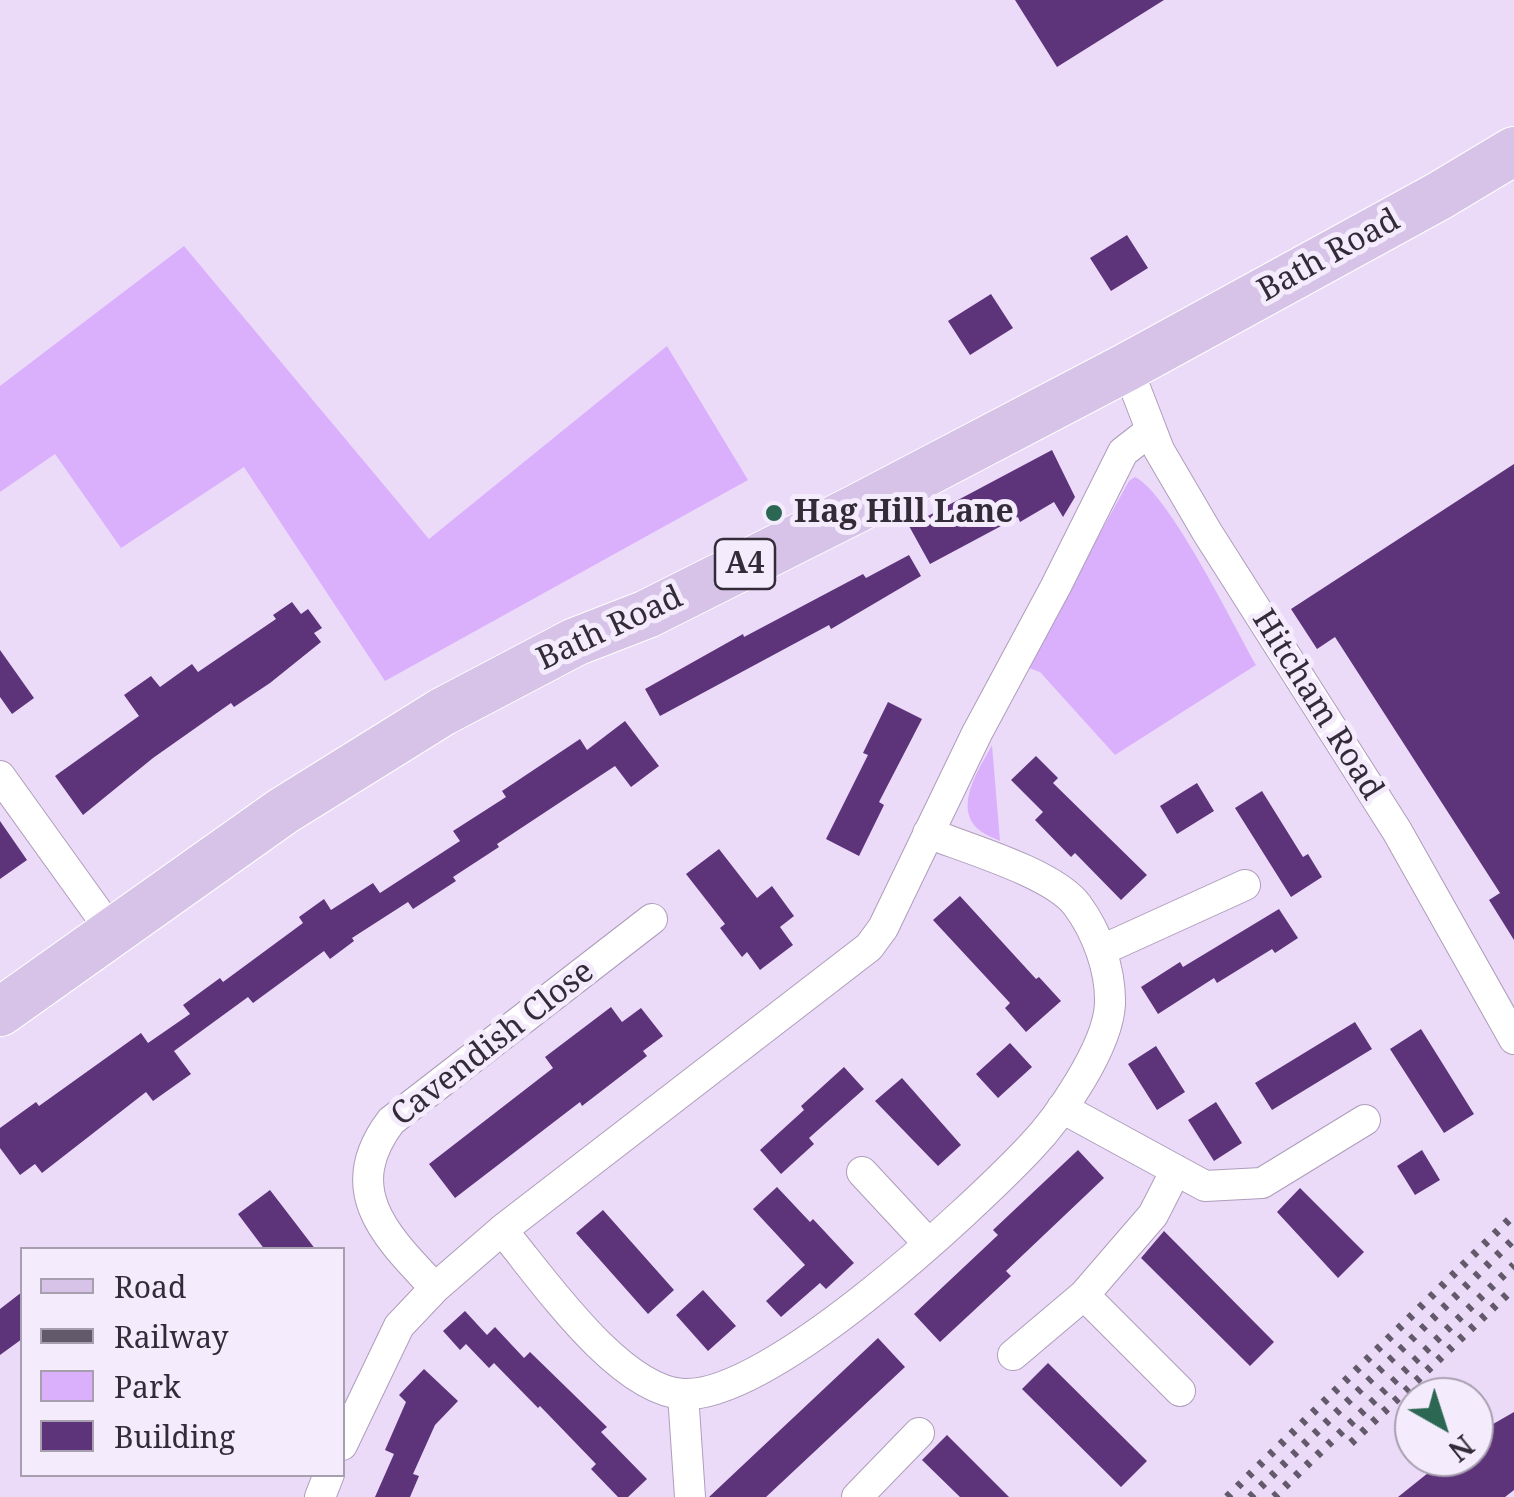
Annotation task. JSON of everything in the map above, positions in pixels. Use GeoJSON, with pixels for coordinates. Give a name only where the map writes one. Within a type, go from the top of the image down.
{"type":"FeatureCollection","features":[{"type":"Feature","properties":{"kind":"main road","name":"Bath Road"},"geometry":{"type":"LineString","coordinates":[[0,1012],[283,811],[442,712],[575,642],[647,614],[856,509],[1128,367],[1514,152]]}},
{"type":"Feature","properties":{"kind":"street","name":"Hitcham Road"},"geometry":{"type":"LineString","coordinates":[[1128,367],[1150,430],[1207,532],[1396,831],[1514,1039]]}},
{"type":"Feature","properties":{"kind":"street"},"geometry":{"type":"LineString","coordinates":[[345,1439],[399,1326],[435,1288],[502,1230],[869,947],[883,928],[1123,452],[1150,430]]}},
{"type":"Feature","properties":{"kind":"street"},"geometry":{"type":"LineString","coordinates":[[0,776],[112,932]]}},
{"type":"Feature","properties":{"kind":"street"},"geometry":{"type":"LineString","coordinates":[[502,1230],[609,1356],[646,1384],[682,1394],[722,1389],[766,1369],[866,1298],[928,1243],[1031,1147],[1062,1108],[1093,1060],[1110,1006],[1102,950],[1075,902],[1030,872],[928,833]]}},
{"type":"Feature","properties":{"kind":"street"},"geometry":{"type":"LineString","coordinates":[[1102,950],[1245,885]]}},
{"type":"Feature","properties":{"kind":"street","name":"Cavendish Close"},"geometry":{"type":"LineString","coordinates":[[435,1288],[393,1242],[369,1198],[369,1166],[382,1134],[391,1121],[652,919]]}},
{"type":"Feature","properties":{"kind":"street"},"geometry":{"type":"LineString","coordinates":[[1062,1108],[1205,1186],[1262,1183],[1365,1120]]}},
{"type":"Feature","properties":{"kind":"street"},"geometry":{"type":"LineString","coordinates":[[1013,1355],[1084,1295],[1153,1216],[1176,1170]]}},
{"type":"Feature","properties":{"kind":"street"},"geometry":{"type":"LineString","coordinates":[[862,1172],[928,1243]]}},
{"type":"Feature","properties":{"kind":"street"},"geometry":{"type":"LineString","coordinates":[[1084,1295],[1180,1391]]}},
{"type":"Feature","properties":{"kind":"street"},"geometry":{"type":"LineString","coordinates":[[682,1394],[690,1497]]}},
{"type":"Feature","properties":{"kind":"street"},"geometry":{"type":"LineString","coordinates":[[860,1496],[919,1433]]}},
{"type":"Feature","properties":{"kind":"green space"},"geometry":{"type":"Polygon","coordinates":[[[184,246],[429,539],[667,346],[748,480],[385,681],[244,467],[121,548],[55,454],[0,492],[0,386],[184,246]]]}},
{"type":"Feature","properties":{"kind":"green space"},"geometry":{"type":"Polygon","coordinates":[[[1135,477],[1149,488],[1182,533],[1256,665],[1115,755],[1040,672],[1026,667],[1129,481],[1135,477]]]}},
{"type":"Feature","properties":{"kind":"green space"},"geometry":{"type":"Polygon","coordinates":[[[992,745],[1000,841],[978,829],[968,809],[971,787],[992,745]]]}},
{"type":"Feature","properties":{"kind":"building"},"geometry":{"type":"Polygon","coordinates":[[[1015,0],[1164,0],[1057,67],[1015,0]]]}},
{"type":"Feature","properties":{"kind":"building"},"geometry":{"type":"Polygon","coordinates":[[[1127,235],[1148,268],[1111,291],[1090,258],[1127,235]]]}},
{"type":"Feature","properties":{"kind":"building"},"geometry":{"type":"Polygon","coordinates":[[[991,294],[1013,328],[970,355],[948,321],[991,294]]]}},
{"type":"Feature","properties":{"kind":"building"},"geometry":{"type":"Polygon","coordinates":[[[1052,450],[1075,497],[1063,517],[1054,502],[930,564],[909,526],[1052,450]]]}},
{"type":"Feature","properties":{"kind":"building"},"geometry":{"type":"Polygon","coordinates":[[[1514,464],[1514,940],[1489,900],[1500,893],[1335,637],[1317,649],[1291,609],[1514,464]]]}},
{"type":"Feature","properties":{"kind":"building"},"geometry":{"type":"Polygon","coordinates":[[[909,555],[921,576],[831,629],[829,625],[660,716],[645,689],[743,634],[744,637],[863,574],[866,578],[909,555]]]}},
{"type":"Feature","properties":{"kind":"building"},"geometry":{"type":"Polygon","coordinates":[[[292,602],[301,614],[308,609],[322,628],[314,633],[321,642],[270,683],[234,707],[231,703],[153,758],[83,815],[55,776],[139,716],[124,695],[151,676],[160,687],[192,664],[198,672],[276,619],[273,615],[292,602]]]}},
{"type":"Feature","properties":{"kind":"building"},"geometry":{"type":"Polygon","coordinates":[[[0,650],[34,698],[12,714],[0,697],[0,650]]]}},
{"type":"Feature","properties":{"kind":"building"},"geometry":{"type":"Polygon","coordinates":[[[888,702],[922,719],[879,802],[884,805],[859,856],[826,839],[868,755],[863,753],[888,702]]]}},
{"type":"Feature","properties":{"kind":"building"},"geometry":{"type":"Polygon","coordinates":[[[625,721],[659,766],[631,787],[615,766],[497,844],[499,847],[453,877],[456,881],[413,909],[408,902],[352,938],[354,941],[330,959],[324,951],[253,1003],[248,997],[174,1051],[191,1074],[153,1101],[146,1092],[42,1173],[35,1164],[20,1175],[0,1148],[0,1128],[36,1102],[39,1106],[141,1033],[148,1043],[190,1014],[183,1005],[220,978],[223,982],[303,923],[299,917],[324,899],[331,910],[373,883],[380,893],[460,841],[453,831],[506,797],[502,791],[580,739],[587,750],[625,721]]]}},
{"type":"Feature","properties":{"kind":"building"},"geometry":{"type":"Polygon","coordinates":[[[1036,756],[1058,778],[1053,783],[1147,875],[1121,900],[1075,853],[1071,857],[1035,820],[1043,812],[1011,780],[1036,756]]]}},
{"type":"Feature","properties":{"kind":"building"},"geometry":{"type":"Polygon","coordinates":[[[1197,783],[1214,811],[1177,834],[1160,806],[1197,783]]]}},
{"type":"Feature","properties":{"kind":"building"},"geometry":{"type":"Polygon","coordinates":[[[1262,791],[1303,857],[1308,854],[1322,877],[1291,897],[1235,808],[1262,791]]]}},
{"type":"Feature","properties":{"kind":"building"},"geometry":{"type":"Polygon","coordinates":[[[0,821],[27,860],[0,879],[0,821]]]}},
{"type":"Feature","properties":{"kind":"building"},"geometry":{"type":"Polygon","coordinates":[[[719,849],[757,898],[772,886],[794,916],[780,927],[793,945],[760,970],[747,952],[742,957],[720,928],[725,924],[686,874],[719,849]]]}},
{"type":"Feature","properties":{"kind":"building"},"geometry":{"type":"Polygon","coordinates":[[[960,896],[1061,1001],[1026,1032],[1005,1008],[1010,1003],[933,920],[960,896]]]}},
{"type":"Feature","properties":{"kind":"building"},"geometry":{"type":"Polygon","coordinates":[[[1279,909],[1298,938],[1275,953],[1272,949],[1217,983],[1214,978],[1158,1014],[1141,987],[1180,962],[1183,967],[1279,909]]]}},
{"type":"Feature","properties":{"kind":"building"},"geometry":{"type":"Polygon","coordinates":[[[611,1007],[622,1022],[641,1008],[663,1036],[643,1051],[647,1056],[455,1198],[429,1164],[553,1068],[545,1057],[611,1007]]]}},
{"type":"Feature","properties":{"kind":"building"},"geometry":{"type":"Polygon","coordinates":[[[1355,1022],[1372,1049],[1272,1110],[1255,1083],[1355,1022]]]}},
{"type":"Feature","properties":{"kind":"building"},"geometry":{"type":"Polygon","coordinates":[[[1421,1029],[1474,1114],[1444,1133],[1390,1049],[1421,1029]]]}},
{"type":"Feature","properties":{"kind":"building"},"geometry":{"type":"Polygon","coordinates":[[[1010,1043],[1032,1067],[998,1098],[976,1074],[1010,1043]]]}},
{"type":"Feature","properties":{"kind":"building"},"geometry":{"type":"Polygon","coordinates":[[[1156,1046],[1185,1092],[1157,1110],[1128,1064],[1156,1046]]]}},
{"type":"Feature","properties":{"kind":"building"},"geometry":{"type":"Polygon","coordinates":[[[844,1067],[864,1089],[809,1138],[814,1144],[781,1174],[760,1150],[844,1067]]]}},
{"type":"Feature","properties":{"kind":"building"},"geometry":{"type":"Polygon","coordinates":[[[902,1078],[961,1145],[938,1166],[875,1101],[902,1078]]]}},
{"type":"Feature","properties":{"kind":"building"},"geometry":{"type":"Polygon","coordinates":[[[1216,1102],[1242,1143],[1214,1161],[1188,1120],[1216,1102]]]}},
{"type":"Feature","properties":{"kind":"building"},"geometry":{"type":"Polygon","coordinates":[[[1078,1150],[1104,1178],[1006,1271],[1011,1276],[940,1342],[914,1314],[998,1235],[993,1230],[1078,1150]]]}},
{"type":"Feature","properties":{"kind":"building"},"geometry":{"type":"Polygon","coordinates":[[[1422,1150],[1440,1180],[1415,1195],[1397,1166],[1422,1150]]]}},
{"type":"Feature","properties":{"kind":"building"},"geometry":{"type":"Polygon","coordinates":[[[777,1187],[854,1263],[826,1289],[820,1283],[781,1317],[766,1301],[805,1265],[753,1209],[777,1187]]]}},
{"type":"Feature","properties":{"kind":"building"},"geometry":{"type":"Polygon","coordinates":[[[1300,1188],[1364,1252],[1338,1278],[1277,1212],[1300,1188]]]}},
{"type":"Feature","properties":{"kind":"building"},"geometry":{"type":"Polygon","coordinates":[[[270,1190],[314,1247],[263,1247],[238,1214],[270,1190]]]}},
{"type":"Feature","properties":{"kind":"building"},"geometry":{"type":"Polygon","coordinates":[[[603,1210],[674,1290],[648,1314],[576,1233],[603,1210]]]}},
{"type":"Feature","properties":{"kind":"building"},"geometry":{"type":"Polygon","coordinates":[[[1164,1231],[1274,1342],[1250,1366],[1141,1258],[1164,1231]]]}},
{"type":"Feature","properties":{"kind":"building"},"geometry":{"type":"Polygon","coordinates":[[[703,1290],[736,1326],[708,1351],[676,1315],[703,1290]]]}},
{"type":"Feature","properties":{"kind":"building"},"geometry":{"type":"Polygon","coordinates":[[[20,1294],[20,1340],[0,1355],[0,1309],[20,1294]]]}},
{"type":"Feature","properties":{"kind":"building"},"geometry":{"type":"Polygon","coordinates":[[[465,1311],[487,1335],[495,1327],[524,1358],[530,1352],[607,1427],[601,1432],[647,1479],[628,1497],[618,1497],[591,1469],[596,1464],[540,1406],[494,1363],[489,1368],[466,1344],[460,1350],[443,1331],[465,1311]]]}},
{"type":"Feature","properties":{"kind":"building"},"geometry":{"type":"Polygon","coordinates":[[[878,1338],[905,1367],[766,1497],[709,1497],[878,1338]]]}},
{"type":"Feature","properties":{"kind":"building"},"geometry":{"type":"Polygon","coordinates":[[[1048,1363],[1147,1461],[1121,1487],[1022,1389],[1048,1363]]]}},
{"type":"Feature","properties":{"kind":"building"},"geometry":{"type":"Polygon","coordinates":[[[424,1369],[458,1401],[435,1425],[413,1474],[419,1476],[410,1497],[375,1497],[394,1454],[385,1450],[406,1402],[399,1395],[424,1369]]]}},
{"type":"Feature","properties":{"kind":"building"},"geometry":{"type":"Polygon","coordinates":[[[1514,1412],[1514,1490],[1505,1497],[1398,1497],[1423,1477],[1494,1477],[1494,1424],[1514,1412]]]}},
{"type":"Feature","properties":{"kind":"building"},"geometry":{"type":"Polygon","coordinates":[[[947,1435],[1009,1497],[960,1497],[922,1460],[947,1435]]]}},
{"type":"Feature","properties":{"kind":"railway"},"geometry":{"type":"LineString","coordinates":[[1227,1497],[1514,1215]]}},
{"type":"Feature","properties":{"kind":"railway"},"geometry":{"type":"LineString","coordinates":[[1250,1497],[1514,1239]]}},
{"type":"Feature","properties":{"kind":"railway"},"geometry":{"type":"LineString","coordinates":[[1274,1497],[1514,1265]]}},
{"type":"Feature","properties":{"kind":"railway"},"geometry":{"type":"LineString","coordinates":[[1351,1443],[1514,1288]]}},
{"type":"Feature","properties":{"kind":"place","name":"Hag Hill Lane"},"geometry":{"type":"Point","coordinates":[774,513]}}]}
